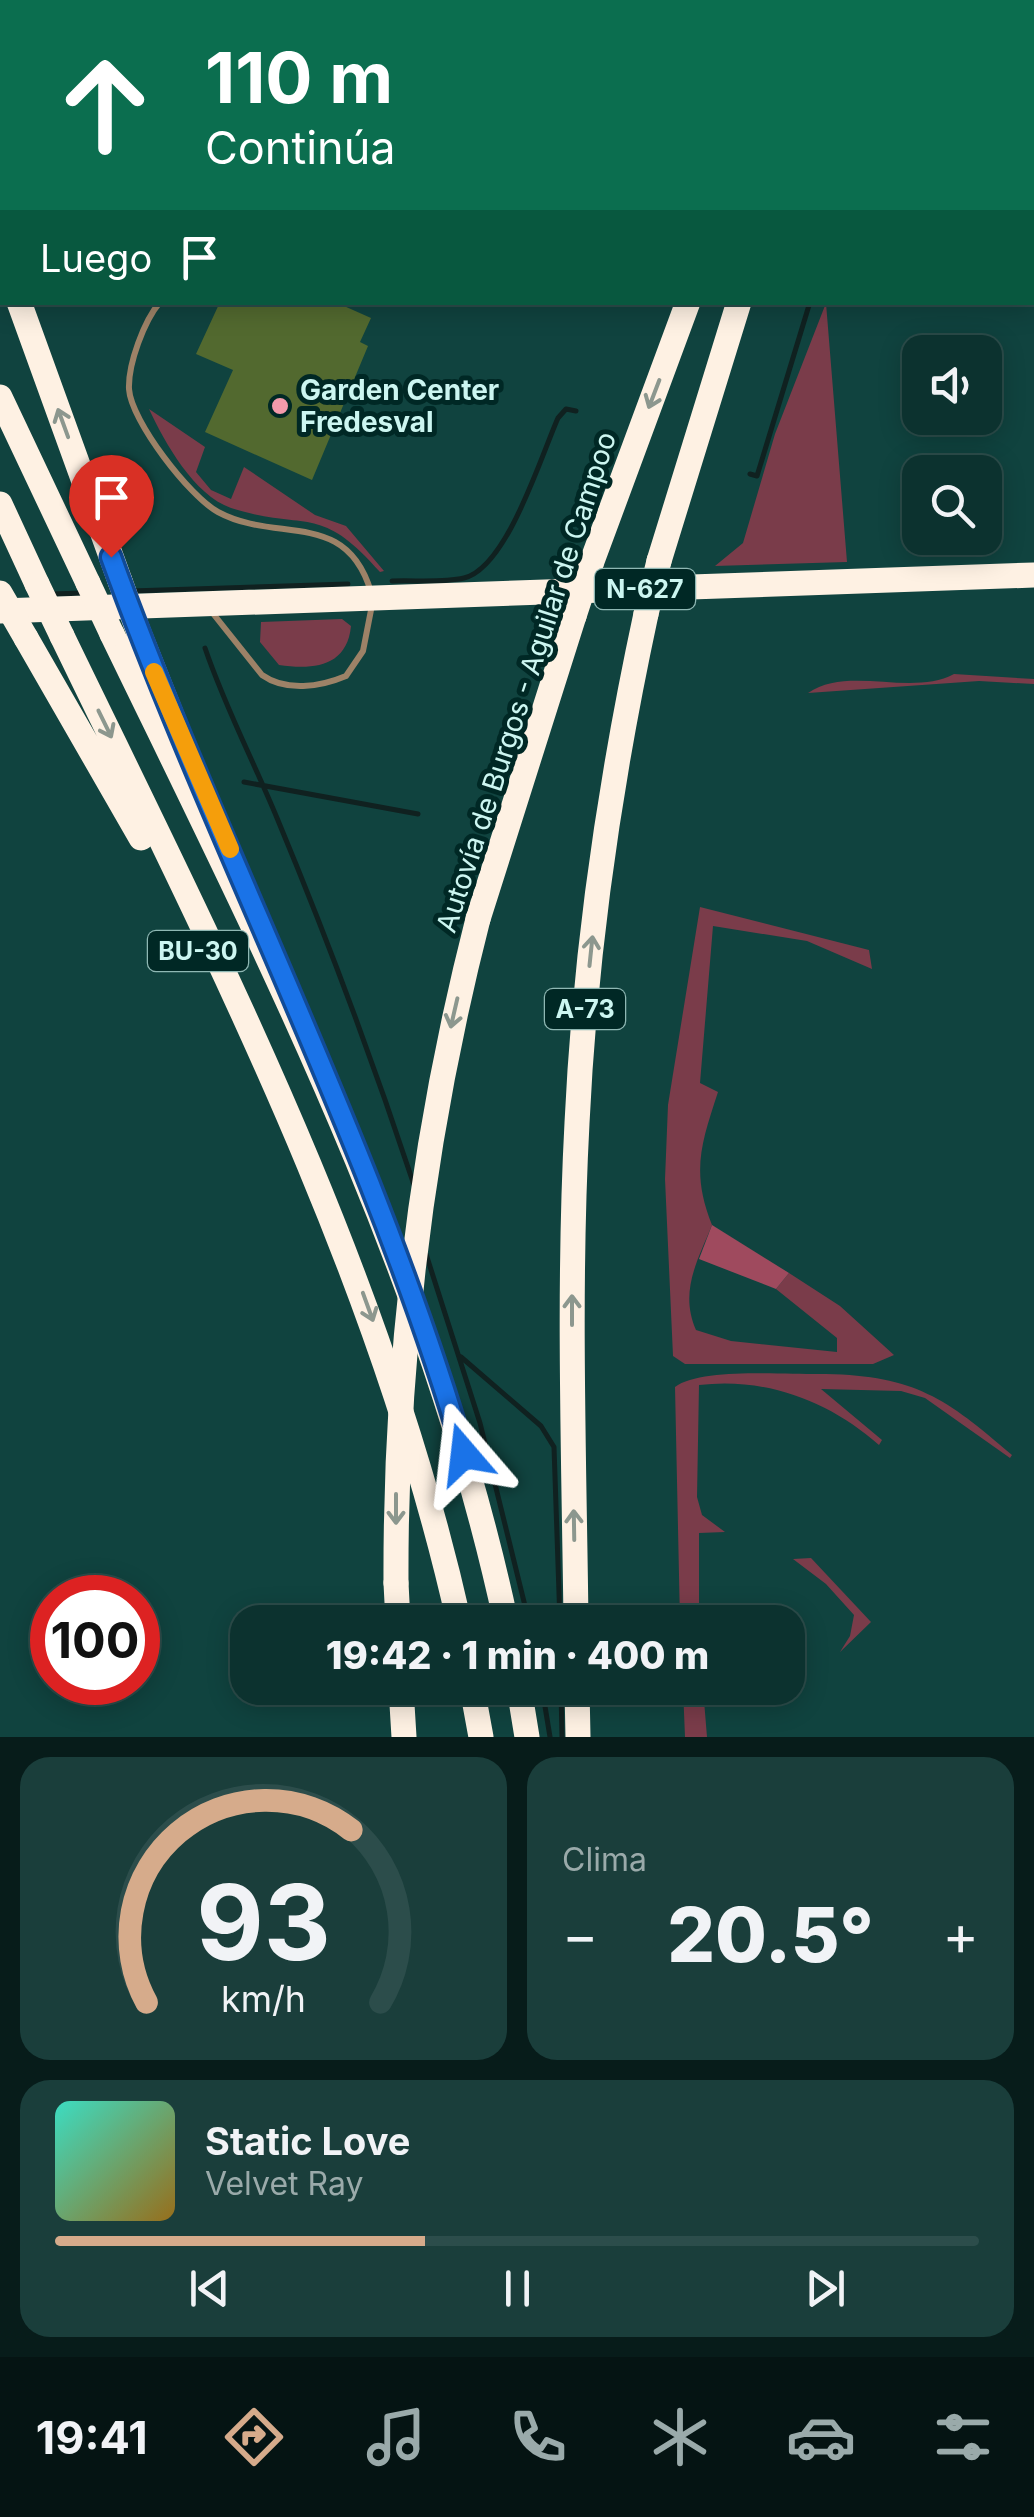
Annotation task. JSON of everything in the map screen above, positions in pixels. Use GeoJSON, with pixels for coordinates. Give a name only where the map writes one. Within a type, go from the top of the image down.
{"type":"FeatureCollection","features":[{"type":"Feature","properties":{"kind":"highway"},"geometry":{"type":"LineString","coordinates":[[20,305],[139,633],[193,767],[316,1045],[374,1194]]}},
{"type":"Feature","properties":{"kind":"highway","name":"Autovía de Burgos - Aguilar de Campoo"},"geometry":{"type":"LineString","coordinates":[[397,1605],[398,1418],[413,1254],[440,1080],[478,919],[574,616],[687,305]]}},
{"type":"Feature","properties":{"kind":"highway","name":"A-73"},"geometry":{"type":"LineString","coordinates":[[576,1605],[572,1326],[580,1072],[610,806],[659,561],[739,305]]}},
{"type":"Feature","properties":{"kind":"highway","name":"BU-30"},"geometry":{"type":"LineString","coordinates":[[0,397],[288,1003],[374,1194],[452,1415],[502,1605]]}},
{"type":"Feature","properties":{"kind":"highway","name":"BU-30"},"geometry":{"type":"LineString","coordinates":[[0,504],[278,1090],[355,1271],[412,1439],[455,1605]]}},
{"type":"Feature","properties":{"kind":"highway","name":"N-627"},"geometry":{"type":"LineString","coordinates":[[0,612],[1034,575]]}},
{"type":"Feature","properties":{"kind":"highway","name":"BU-30"},"geometry":{"type":"LineString","coordinates":[[0,594],[156,866],[355,1271]]}},
{"type":"Feature","properties":{"kind":"highway"},"geometry":{"type":"LineString","coordinates":[[402,1705],[404,1737]]}},
{"type":"Feature","properties":{"kind":"highway"},"geometry":{"type":"LineString","coordinates":[[475,1705],[481,1737]]}},
{"type":"Feature","properties":{"kind":"highway"},"geometry":{"type":"LineString","coordinates":[[522,1705],[527,1737]]}},
{"type":"Feature","properties":{"kind":"highway"},"geometry":{"type":"LineString","coordinates":[[577,1705],[578,1737]]}},
{"type":"Feature","properties":{"kind":"lane"},"geometry":{"type":"LineString","coordinates":[[159,305],[136,354],[129,390],[142,423],[185,483],[224,515],[335,540],[354,557],[372,598],[371,624],[354,666],[332,682],[300,686],[272,682],[262,675],[206,605]]}},
{"type":"Feature","properties":{"kind":"shaded area"},"geometry":{"type":"Polygon","coordinates":[[[826,305],[847,562],[715,566],[743,543],[775,434],[826,305]]]}},
{"type":"Feature","properties":{"kind":"shaded area"},"geometry":{"type":"Polygon","coordinates":[[[149,409],[205,447],[196,472],[211,490],[231,499],[244,467],[315,515],[346,526],[384,571],[380,572],[359,550],[326,527],[256,515],[218,501],[182,466],[149,409]]]}},
{"type":"Feature","properties":{"kind":"shaded area"},"geometry":{"type":"Polygon","coordinates":[[[342,619],[351,626],[343,650],[316,666],[279,665],[260,642],[261,622],[342,619]]]}},
{"type":"Feature","properties":{"kind":"shaded area"},"geometry":{"type":"Polygon","coordinates":[[[954,674],[1034,679],[1034,684],[979,681],[808,693],[842,681],[919,683],[954,674]]]}},
{"type":"Feature","properties":{"kind":"shaded area"},"geometry":{"type":"Polygon","coordinates":[[[700,907],[869,950],[872,969],[807,941],[713,926],[700,1083],[718,1092],[701,1158],[702,1189],[712,1225],[690,1289],[696,1330],[731,1341],[837,1352],[837,1338],[776,1289],[789,1273],[840,1306],[894,1355],[873,1364],[685,1364],[673,1356],[665,1179],[668,1105],[700,907]]]}},
{"type":"Feature","properties":{"kind":"shaded area"},"geometry":{"type":"Polygon","coordinates":[[[712,1225],[789,1273],[776,1289],[699,1259],[712,1225]]]}},
{"type":"Feature","properties":{"kind":"shaded area"},"geometry":{"type":"Polygon","coordinates":[[[725,1374],[857,1376],[907,1385],[948,1405],[1012,1455],[1010,1458],[925,1398],[901,1391],[821,1389],[882,1440],[879,1445],[839,1416],[795,1395],[748,1385],[699,1385],[697,1497],[702,1515],[725,1532],[699,1533],[699,1605],[680,1605],[675,1387],[725,1374]]]}},
{"type":"Feature","properties":{"kind":"shaded area"},"geometry":{"type":"Polygon","coordinates":[[[811,1558],[871,1622],[840,1652],[850,1636],[854,1615],[826,1584],[793,1559],[811,1558]]]}},
{"type":"Feature","properties":{"kind":"shaded area"},"geometry":{"type":"Polygon","coordinates":[[[684,1705],[704,1705],[707,1737],[685,1737],[684,1705]]]}},
{"type":"Feature","properties":{"kind":"building","name":"Garden Center Fredesval"},"geometry":{"type":"Polygon","coordinates":[[[219,305],[342,305],[371,318],[360,342],[368,346],[312,480],[205,432],[233,370],[196,354],[219,305]]]}},
{"type":"Feature","properties":{"kind":"waterway"},"geometry":{"type":"LineString","coordinates":[[750,474],[757,476],[809,305]]}},
{"type":"Feature","properties":{"kind":"waterway"},"geometry":{"type":"LineString","coordinates":[[392,581],[456,580],[480,570],[521,508],[558,418],[566,409],[576,411]]}},
{"type":"Feature","properties":{"kind":"waterway"},"geometry":{"type":"LineString","coordinates":[[131,591],[348,584]]}},
{"type":"Feature","properties":{"kind":"waterway"},"geometry":{"type":"LineString","coordinates":[[51,594],[85,593]]}},
{"type":"Feature","properties":{"kind":"waterway"},"geometry":{"type":"LineString","coordinates":[[205,648],[332,954],[414,1185]]}},
{"type":"Feature","properties":{"kind":"waterway"},"geometry":{"type":"LineString","coordinates":[[244,782],[418,814]]}},
{"type":"Feature","properties":{"kind":"waterway"},"geometry":{"type":"LineString","coordinates":[[426,1254],[480,1423],[525,1605]]}},
{"type":"Feature","properties":{"kind":"waterway"},"geometry":{"type":"LineString","coordinates":[[461,1357],[541,1426],[554,1447],[559,1605]]}},
{"type":"Feature","properties":{"kind":"waterway"},"geometry":{"type":"LineString","coordinates":[[545,1705],[550,1737]]}},
{"type":"Feature","properties":{"kind":"waterway"},"geometry":{"type":"LineString","coordinates":[[561,1705],[562,1737]]}},
{"type":"Feature","properties":{"kind":"slow traffic"},"geometry":{"type":"LineString","coordinates":[[154,672],[230,849]]}},
{"type":"Feature","properties":{"kind":"place","name":"Garden Center Fredesval"},"geometry":{"type":"Point","coordinates":[280,406]}},
{"type":"Feature","properties":{"kind":"route"},"geometry":{"type":"LineString","coordinates":[[111,557],[186,752],[294,994],[407,1278],[464,1454]]}}]}
